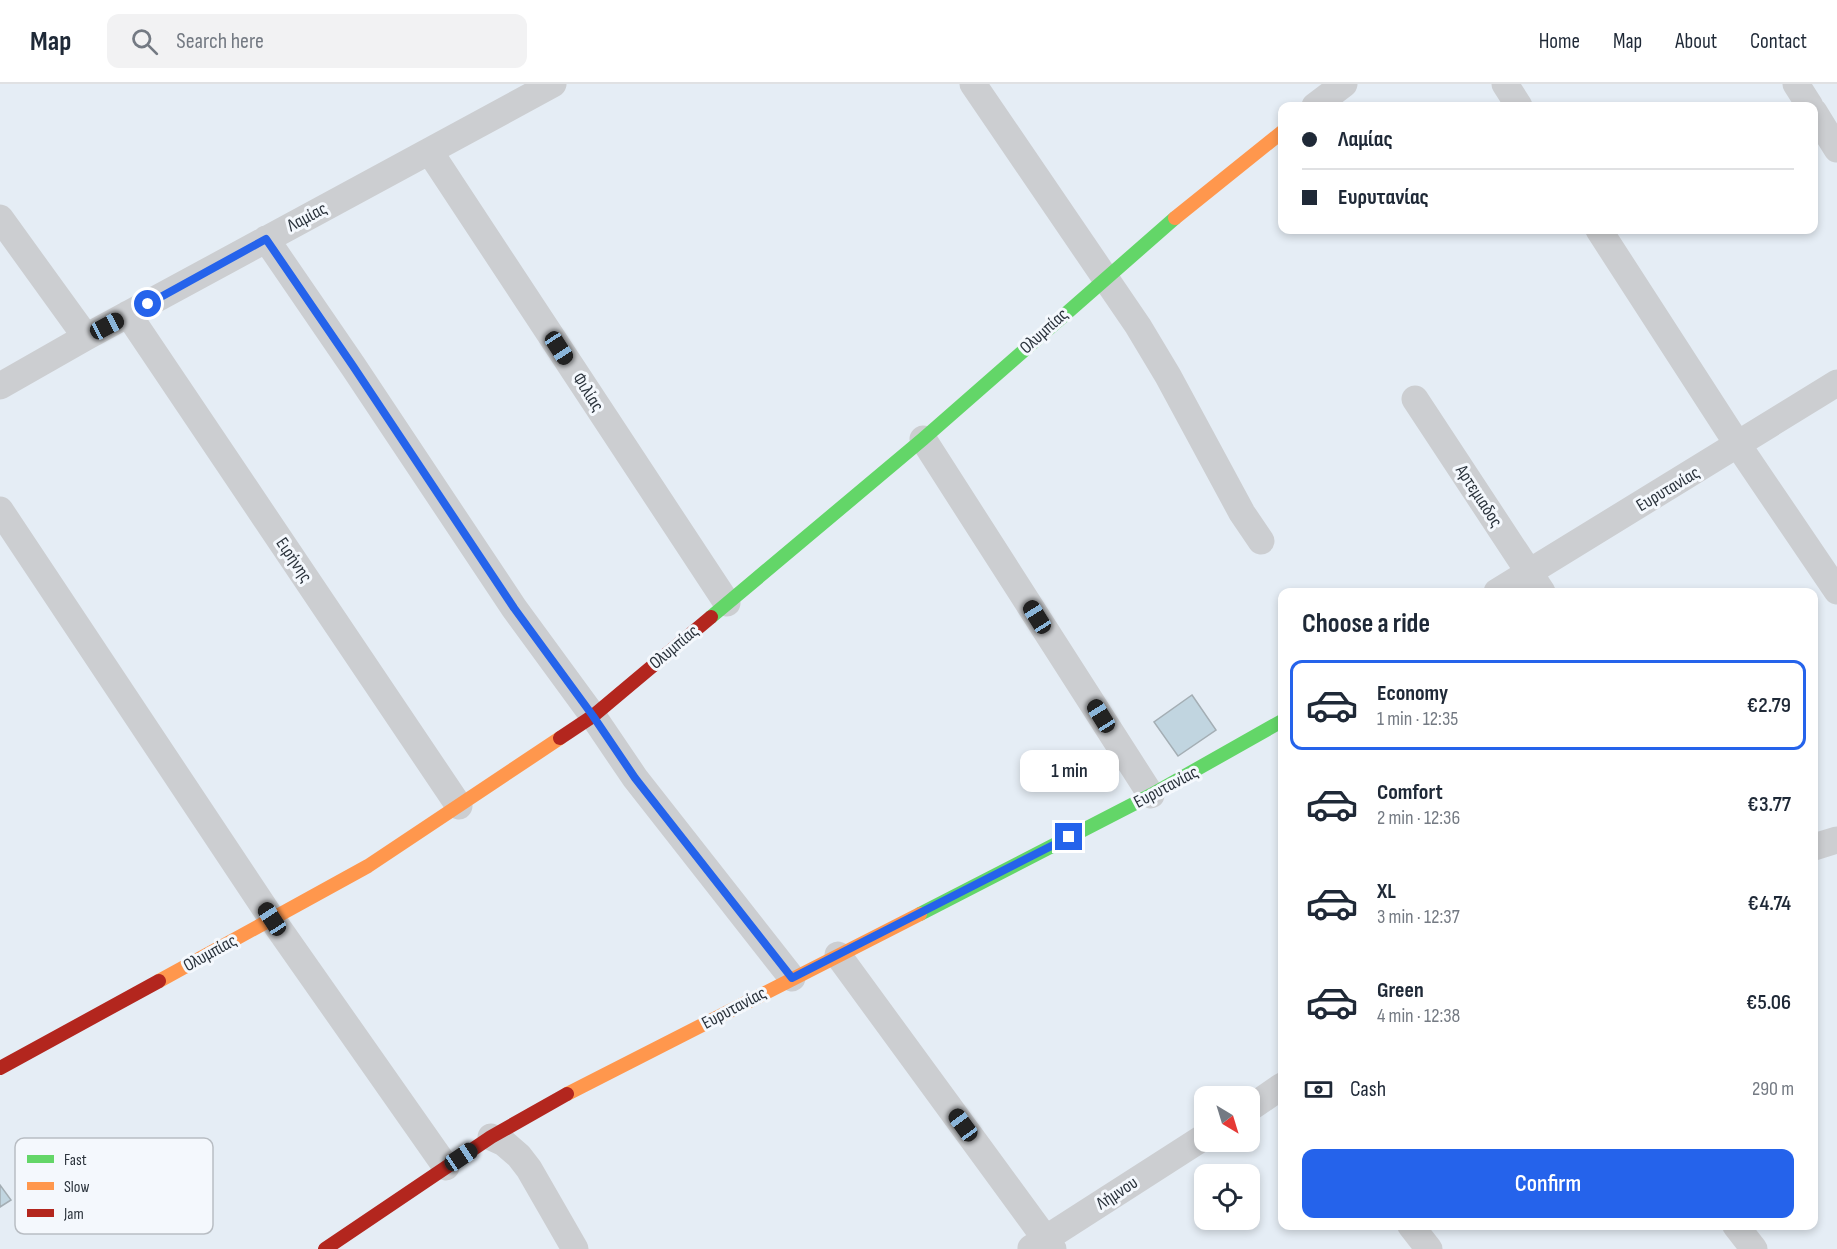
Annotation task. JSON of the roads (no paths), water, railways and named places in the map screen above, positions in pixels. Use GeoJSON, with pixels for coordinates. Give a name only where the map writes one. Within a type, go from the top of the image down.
{"type":"FeatureCollection","features":[{"type":"Feature","properties":{"kind":"street","name":"Λαμίας"},"geometry":{"type":"LineString","coordinates":[[0,386],[128,314],[553,84]]}},
{"type":"Feature","properties":{"kind":"street"},"geometry":{"type":"LineString","coordinates":[[973,84],[1106,276],[1168,376],[1242,513],[1261,541]]}},
{"type":"Feature","properties":{"kind":"street"},"geometry":{"type":"LineString","coordinates":[[1320,102],[1344,84]]}},
{"type":"Feature","properties":{"kind":"street"},"geometry":{"type":"LineString","coordinates":[[1505,84],[1516,102]]}},
{"type":"Feature","properties":{"kind":"street"},"geometry":{"type":"LineString","coordinates":[[1796,84],[1807,102]]}},
{"type":"Feature","properties":{"kind":"street"},"geometry":{"type":"LineString","coordinates":[[1818,118],[1837,149]]}},
{"type":"Feature","properties":{"kind":"street","name":"Ολυμπίας"},"geometry":{"type":"LineString","coordinates":[[0,1068],[368,866],[593,716],[923,439],[1163,227],[1278,135]]}},
{"type":"Feature","properties":{"kind":"street","name":"Φιλίας"},"geometry":{"type":"LineString","coordinates":[[430,152],[727,603]]}},
{"type":"Feature","properties":{"kind":"street"},"geometry":{"type":"LineString","coordinates":[[0,218],[86,337]]}},
{"type":"Feature","properties":{"kind":"street"},"geometry":{"type":"LineString","coordinates":[[1602,234],[1738,445],[1837,591]]}},
{"type":"Feature","properties":{"kind":"street"},"geometry":{"type":"LineString","coordinates":[[266,239],[514,608],[642,786],[792,978]]}},
{"type":"Feature","properties":{"kind":"street","name":"Ειρήνης"},"geometry":{"type":"LineString","coordinates":[[128,314],[459,806]]}},
{"type":"Feature","properties":{"kind":"street","name":"Ευρυτανίας"},"geometry":{"type":"LineString","coordinates":[[1514,588],[1535,583],[1738,445],[1837,383]]}},
{"type":"Feature","properties":{"kind":"street","name":"Αρτεμιαδος"},"geometry":{"type":"LineString","coordinates":[[1415,399],[1535,583]]}},
{"type":"Feature","properties":{"kind":"street"},"geometry":{"type":"LineString","coordinates":[[923,439],[1151,795]]}},
{"type":"Feature","properties":{"kind":"street"},"geometry":{"type":"LineString","coordinates":[[0,510],[272,919],[446,1167]]}},
{"type":"Feature","properties":{"kind":"street","name":"Ευρυτανίας"},"geometry":{"type":"LineString","coordinates":[[325,1249],[491,1137],[566,1095],[1151,795],[1278,724]]}},
{"type":"Feature","properties":{"kind":"street"},"geometry":{"type":"LineString","coordinates":[[1818,846],[1837,840]]}},
{"type":"Feature","properties":{"kind":"street"},"geometry":{"type":"LineString","coordinates":[[838,955],[1043,1246]]}},
{"type":"Feature","properties":{"kind":"street"},"geometry":{"type":"LineString","coordinates":[[1260,1101],[1278,1089]]}},
{"type":"Feature","properties":{"kind":"street"},"geometry":{"type":"LineString","coordinates":[[491,1137],[504,1143],[519,1156],[529,1169],[575,1249]]}},
{"type":"Feature","properties":{"kind":"street","name":"Λήμνου"},"geometry":{"type":"LineString","coordinates":[[1043,1246],[1194,1144]]}},
{"type":"Feature","properties":{"kind":"street"},"geometry":{"type":"LineString","coordinates":[[1414,1230],[1429,1249]]}},
{"type":"Feature","properties":{"kind":"street"},"geometry":{"type":"LineString","coordinates":[[1739,1230],[1754,1249]]}}]}
